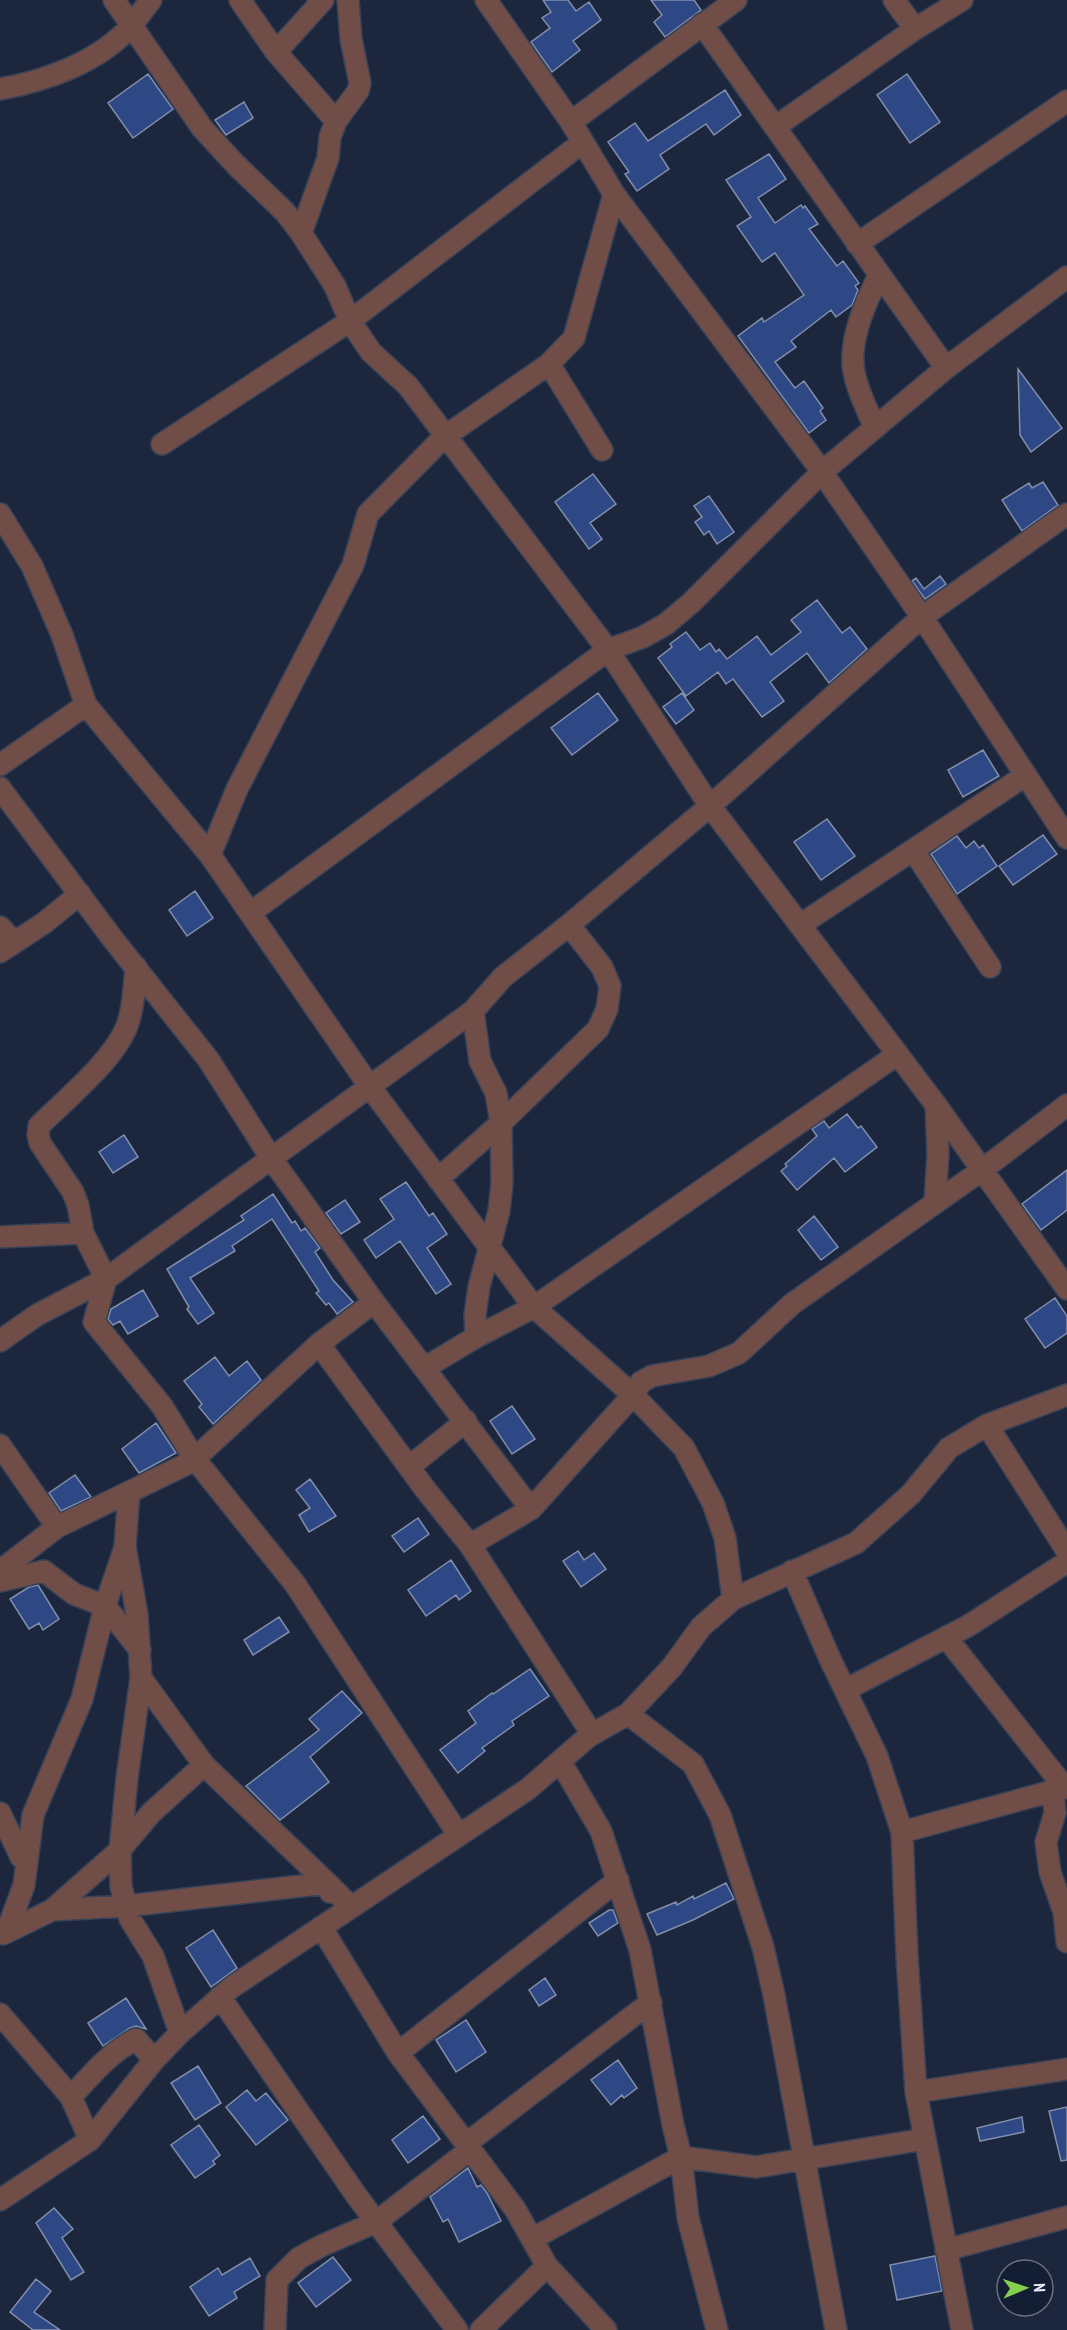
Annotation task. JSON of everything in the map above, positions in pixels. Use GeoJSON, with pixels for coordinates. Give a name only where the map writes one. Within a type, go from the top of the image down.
{"type":"FeatureCollection","features":[{"type":"Feature","properties":{"kind":"street"},"geometry":{"type":"LineString","coordinates":[[114,0],[202,128],[236,165],[285,212],[301,233],[335,286],[350,321],[370,352],[408,386],[444,437],[608,650],[710,806],[936,1105],[1067,1288]]}},
{"type":"Feature","properties":{"kind":"street"},"geometry":{"type":"LineString","coordinates":[[0,89],[35,83],[89,58],[111,44],[130,26],[150,0]]}},
{"type":"Feature","properties":{"kind":"street"},"geometry":{"type":"LineString","coordinates":[[240,0],[276,52],[336,121]]}},
{"type":"Feature","properties":{"kind":"street"},"geometry":{"type":"LineString","coordinates":[[276,52],[323,0]]}},
{"type":"Feature","properties":{"kind":"street"},"geometry":{"type":"LineString","coordinates":[[301,233],[328,158],[330,137],[336,121],[358,91],[360,83],[351,39],[348,0]]}},
{"type":"Feature","properties":{"kind":"street"},"geometry":{"type":"LineString","coordinates":[[486,0],[571,122],[614,194],[822,472],[922,616],[1067,838]]}},
{"type":"Feature","properties":{"kind":"street"},"geometry":{"type":"LineString","coordinates":[[571,122],[736,0]]}},
{"type":"Feature","properties":{"kind":"street"},"geometry":{"type":"LineString","coordinates":[[894,0],[915,29]]}},
{"type":"Feature","properties":{"kind":"street"},"geometry":{"type":"LineString","coordinates":[[775,127],[915,29],[962,0]]}},
{"type":"Feature","properties":{"kind":"street"},"geometry":{"type":"LineString","coordinates":[[702,24],[946,368]]}},
{"type":"Feature","properties":{"kind":"street"},"geometry":{"type":"LineString","coordinates":[[857,244],[1067,101]]}},
{"type":"Feature","properties":{"kind":"street"},"geometry":{"type":"LineString","coordinates":[[162,444],[350,321],[583,142]]}},
{"type":"Feature","properties":{"kind":"street"},"geometry":{"type":"LineString","coordinates":[[210,855],[237,789],[353,565],[368,514],[444,437],[549,364],[574,338],[614,194]]}},
{"type":"Feature","properties":{"kind":"street"},"geometry":{"type":"LineString","coordinates":[[875,428],[862,397],[853,366],[856,338],[865,306],[879,274]]}},
{"type":"Feature","properties":{"kind":"street"},"geometry":{"type":"LineString","coordinates":[[250,912],[608,650],[643,637],[666,624],[691,603],[822,472],[946,368],[1067,278]]}},
{"type":"Feature","properties":{"kind":"street"},"geometry":{"type":"LineString","coordinates":[[549,364],[602,450]]}},
{"type":"Feature","properties":{"kind":"street"},"geometry":{"type":"LineString","coordinates":[[0,514],[32,566],[62,635],[86,705],[210,855],[370,1087],[534,1307],[633,1395],[684,1448],[713,1503],[725,1538],[733,1599]]}},
{"type":"Feature","properties":{"kind":"street"},"geometry":{"type":"LineString","coordinates":[[0,1341],[37,1315],[106,1279],[473,1011],[503,977],[569,925],[710,806],[922,616],[1067,514]]}},
{"type":"Feature","properties":{"kind":"street"},"geometry":{"type":"LineString","coordinates":[[0,765],[86,705]]}},
{"type":"Feature","properties":{"kind":"street"},"geometry":{"type":"LineString","coordinates":[[800,925],[1026,775]]}},
{"type":"Feature","properties":{"kind":"street"},"geometry":{"type":"LineString","coordinates":[[0,788],[208,1059],[271,1158],[374,1302],[426,1367],[531,1509]]}},
{"type":"Feature","properties":{"kind":"street"},"geometry":{"type":"LineString","coordinates":[[913,850],[990,967]]}},
{"type":"Feature","properties":{"kind":"street"},"geometry":{"type":"LineString","coordinates":[[5,941],[44,923],[80,894]]}},
{"type":"Feature","properties":{"kind":"street"},"geometry":{"type":"LineString","coordinates":[[438,1179],[501,1123],[598,1029],[607,1009],[610,986],[602,968],[569,925]]}},
{"type":"Feature","properties":{"kind":"street"},"geometry":{"type":"LineString","coordinates":[[136,967],[133,1003],[127,1026],[113,1052],[39,1126],[40,1143],[73,1192],[83,1233],[106,1279],[94,1322],[162,1406],[194,1458],[295,1584],[458,1834]]}},
{"type":"Feature","properties":{"kind":"street"},"geometry":{"type":"LineString","coordinates":[[473,1011],[480,1061],[496,1093],[501,1123],[502,1184],[499,1211],[479,1287],[475,1315],[476,1336]]}},
{"type":"Feature","properties":{"kind":"street"},"geometry":{"type":"LineString","coordinates":[[426,1367],[476,1336],[534,1307],[897,1054]]}},
{"type":"Feature","properties":{"kind":"street"},"geometry":{"type":"LineString","coordinates":[[935,1203],[938,1154],[936,1105]]}},
{"type":"Feature","properties":{"kind":"street"},"geometry":{"type":"LineString","coordinates":[[470,1545],[531,1509],[633,1395],[641,1382],[652,1377],[709,1366],[739,1353],[792,1304],[982,1170],[1067,1105]]}},
{"type":"Feature","properties":{"kind":"street"},"geometry":{"type":"LineString","coordinates":[[0,1238],[83,1233]]}},
{"type":"Feature","properties":{"kind":"street"},"geometry":{"type":"LineString","coordinates":[[0,1571],[57,1527],[194,1458],[319,1344],[374,1302]]}},
{"type":"Feature","properties":{"kind":"street"},"geometry":{"type":"LineString","coordinates":[[319,1344],[409,1467],[470,1545],[592,1734]]}},
{"type":"Feature","properties":{"kind":"street"},"geometry":{"type":"LineString","coordinates":[[0,2200],[90,2140],[154,2060],[180,2033],[232,1987],[528,1789],[592,1734],[628,1714],[672,1666],[700,1627],[733,1599],[856,1543],[911,1494],[949,1448],[987,1425],[1067,1395]]}},
{"type":"Feature","properties":{"kind":"street"},"geometry":{"type":"LineString","coordinates":[[409,1467],[466,1422]]}},
{"type":"Feature","properties":{"kind":"street"},"geometry":{"type":"LineString","coordinates":[[987,1425],[1067,1551]]}},
{"type":"Feature","properties":{"kind":"street"},"geometry":{"type":"LineString","coordinates":[[0,1445],[57,1527]]}},
{"type":"Feature","properties":{"kind":"street"},"geometry":{"type":"LineString","coordinates":[[129,1492],[125,1546],[137,1615],[141,1678],[120,1850],[121,1887],[130,1919],[153,1956],[180,2033]]}},
{"type":"Feature","properties":{"kind":"street"},"geometry":{"type":"LineString","coordinates":[[4,1933],[24,1885],[33,1815],[82,1700],[105,1606],[125,1546]]}},
{"type":"Feature","properties":{"kind":"street"},"geometry":{"type":"LineString","coordinates":[[845,1690],[968,1626],[1067,1562]]}},
{"type":"Feature","properties":{"kind":"street"},"geometry":{"type":"LineString","coordinates":[[0,1581],[45,1571],[74,1594],[105,1606],[140,1650]]}},
{"type":"Feature","properties":{"kind":"street"},"geometry":{"type":"LineString","coordinates":[[792,1571],[877,1756],[902,1832],[916,2091],[962,2330]]}},
{"type":"Feature","properties":{"kind":"street"},"geometry":{"type":"LineString","coordinates":[[946,1637],[1062,1789]]}},
{"type":"Feature","properties":{"kind":"street"},"geometry":{"type":"LineString","coordinates":[[141,1678],[204,1765],[327,1883],[337,1917],[398,2053],[515,2209],[547,2266],[606,2330]]}},
{"type":"Feature","properties":{"kind":"street"},"geometry":{"type":"LineString","coordinates":[[628,1714],[693,1764],[720,1815],[763,1947],[774,1995],[836,2330]]}},
{"type":"Feature","properties":{"kind":"street"},"geometry":{"type":"LineString","coordinates":[[560,1761],[601,1831],[640,1950],[681,2157],[688,2218],[717,2330]]}},
{"type":"Feature","properties":{"kind":"street"},"geometry":{"type":"LineString","coordinates":[[4,1933],[52,1911],[120,1850],[151,1813],[204,1765]]}},
{"type":"Feature","properties":{"kind":"street"},"geometry":{"type":"LineString","coordinates":[[902,1832],[1062,1789]]}},
{"type":"Feature","properties":{"kind":"street"},"geometry":{"type":"LineString","coordinates":[[1062,1789],[1046,1842],[1050,1872],[1064,1912],[1067,1942]]}},
{"type":"Feature","properties":{"kind":"street"},"geometry":{"type":"LineString","coordinates":[[0,1813],[21,1857],[27,1863]]}},
{"type":"Feature","properties":{"kind":"street"},"geometry":{"type":"LineString","coordinates":[[398,2053],[618,1880]]}},
{"type":"Feature","properties":{"kind":"street"},"geometry":{"type":"LineString","coordinates":[[52,1911],[126,1906],[327,1883]]}},
{"type":"Feature","properties":{"kind":"street"},"geometry":{"type":"LineString","coordinates":[[220,1997],[376,2222],[457,2330]]}},
{"type":"Feature","properties":{"kind":"street"},"geometry":{"type":"LineString","coordinates":[[275,2330],[277,2280],[299,2258],[376,2222],[651,2002]]}},
{"type":"Feature","properties":{"kind":"street"},"geometry":{"type":"LineString","coordinates":[[0,2014],[71,2097],[90,2140]]}},
{"type":"Feature","properties":{"kind":"street"},"geometry":{"type":"LineString","coordinates":[[71,2097],[98,2066],[123,2046],[136,2039],[154,2060]]}},
{"type":"Feature","properties":{"kind":"street"},"geometry":{"type":"LineString","coordinates":[[916,2091],[1067,2069]]}},
{"type":"Feature","properties":{"kind":"street"},"geometry":{"type":"LineString","coordinates":[[532,2240],[681,2157],[756,2167],[925,2139]]}},
{"type":"Feature","properties":{"kind":"street"},"geometry":{"type":"LineString","coordinates":[[946,2250],[1067,2217]]}},
{"type":"Feature","properties":{"kind":"street"},"geometry":{"type":"LineString","coordinates":[[481,2330],[547,2266]]}},
{"type":"Feature","properties":{"kind":"building"},"geometry":{"type":"Polygon","coordinates":[[[543,0],[568,0],[576,11],[589,2],[601,20],[573,41],[580,50],[552,72],[531,42],[550,28],[542,18],[551,12],[543,0]]]}},
{"type":"Feature","properties":{"kind":"building"},"geometry":{"type":"Polygon","coordinates":[[[651,0],[694,0],[701,10],[665,37],[654,22],[662,15],[651,0]]]}},
{"type":"Feature","properties":{"kind":"building"},"geometry":{"type":"Polygon","coordinates":[[[148,74],[173,109],[133,138],[108,103],[148,74]]]}},
{"type":"Feature","properties":{"kind":"building"},"geometry":{"type":"Polygon","coordinates":[[[907,74],[940,122],[910,143],[877,95],[907,74]]]}},
{"type":"Feature","properties":{"kind":"building"},"geometry":{"type":"Polygon","coordinates":[[[725,90],[741,115],[714,135],[706,124],[660,155],[669,169],[637,191],[625,174],[629,172],[608,142],[635,123],[648,141],[725,90]]]}},
{"type":"Feature","properties":{"kind":"building"},"geometry":{"type":"Polygon","coordinates":[[[244,102],[253,118],[226,135],[215,120],[244,102]]]}},
{"type":"Feature","properties":{"kind":"building"},"geometry":{"type":"Polygon","coordinates":[[[769,154],[786,179],[758,198],[775,223],[801,205],[803,208],[805,206],[818,224],[809,229],[837,266],[843,261],[859,283],[855,286],[858,290],[852,305],[836,317],[831,310],[791,341],[796,347],[775,362],[795,388],[804,381],[823,408],[820,411],[826,420],[809,433],[738,336],[762,318],[764,322],[804,295],[775,253],[762,262],[737,226],[751,217],[726,180],[769,154]]]}},
{"type":"Feature","properties":{"kind":"building"},"geometry":{"type":"Polygon","coordinates":[[[1018,369],[1062,428],[1031,452],[1020,435],[1018,369]]]}},
{"type":"Feature","properties":{"kind":"building"},"geometry":{"type":"Polygon","coordinates":[[[593,474],[616,504],[590,523],[602,539],[589,549],[555,502],[593,474]]]}},
{"type":"Feature","properties":{"kind":"building"},"geometry":{"type":"Polygon","coordinates":[[[1043,482],[1058,505],[1022,531],[1002,500],[1029,483],[1032,488],[1043,482]]]}},
{"type":"Feature","properties":{"kind":"building"},"geometry":{"type":"Polygon","coordinates":[[[709,496],[734,532],[717,544],[709,531],[704,535],[695,522],[702,517],[694,506],[709,496]]]}},
{"type":"Feature","properties":{"kind":"building"},"geometry":{"type":"Polygon","coordinates":[[[940,576],[946,584],[925,599],[912,581],[916,578],[924,589],[940,576]]]}},
{"type":"Feature","properties":{"kind":"building"},"geometry":{"type":"Polygon","coordinates":[[[817,600],[842,633],[850,627],[867,649],[829,683],[807,653],[770,682],[784,701],[762,717],[733,679],[726,684],[718,672],[686,696],[658,658],[672,647],[670,644],[686,632],[700,650],[710,643],[716,652],[719,649],[727,659],[757,636],[771,655],[801,632],[791,620],[817,600]]]}},
{"type":"Feature","properties":{"kind":"building"},"geometry":{"type":"Polygon","coordinates":[[[598,693],[618,720],[572,755],[551,728],[598,693]]]}},
{"type":"Feature","properties":{"kind":"building"},"geometry":{"type":"Polygon","coordinates":[[[682,693],[694,710],[676,724],[663,707],[682,693]]]}},
{"type":"Feature","properties":{"kind":"building"},"geometry":{"type":"Polygon","coordinates":[[[983,750],[999,776],[963,797],[948,770],[983,750]]]}},
{"type":"Feature","properties":{"kind":"building"},"geometry":{"type":"Polygon","coordinates":[[[827,819],[855,856],[821,880],[794,842],[827,819]]]}},
{"type":"Feature","properties":{"kind":"building"},"geometry":{"type":"Polygon","coordinates":[[[1043,835],[1057,854],[1013,885],[999,866],[1043,835]]]}},
{"type":"Feature","properties":{"kind":"building"},"geometry":{"type":"Polygon","coordinates":[[[957,836],[966,848],[974,841],[979,848],[983,845],[997,866],[957,894],[931,854],[957,836]]]}},
{"type":"Feature","properties":{"kind":"building"},"geometry":{"type":"Polygon","coordinates":[[[195,891],[213,918],[187,936],[169,910],[195,891]]]}},
{"type":"Feature","properties":{"kind":"building"},"geometry":{"type":"Polygon","coordinates":[[[847,1114],[858,1128],[861,1126],[877,1147],[845,1172],[834,1158],[797,1190],[781,1171],[787,1166],[785,1164],[817,1136],[812,1129],[824,1121],[829,1128],[847,1114]]]}},
{"type":"Feature","properties":{"kind":"building"},"geometry":{"type":"Polygon","coordinates":[[[124,1135],[138,1157],[113,1173],[99,1152],[124,1135]]]}},
{"type":"Feature","properties":{"kind":"building"},"geometry":{"type":"Polygon","coordinates":[[[1067,1170],[1067,1210],[1041,1230],[1022,1204],[1067,1170]]]}},
{"type":"Feature","properties":{"kind":"building"},"geometry":{"type":"Polygon","coordinates":[[[406,1182],[429,1216],[433,1213],[447,1234],[427,1248],[451,1284],[436,1294],[400,1241],[376,1258],[364,1240],[394,1219],[380,1199],[406,1182]]]}},
{"type":"Feature","properties":{"kind":"building"},"geometry":{"type":"Polygon","coordinates":[[[273,1194],[292,1223],[295,1221],[301,1231],[305,1228],[320,1248],[315,1252],[333,1280],[353,1302],[337,1314],[329,1303],[326,1305],[316,1293],[319,1291],[272,1219],[232,1246],[235,1251],[190,1278],[214,1313],[198,1324],[187,1309],[189,1307],[167,1269],[244,1220],[241,1216],[273,1194]]]}},
{"type":"Feature","properties":{"kind":"building"},"geometry":{"type":"Polygon","coordinates":[[[345,1200],[360,1222],[341,1234],[326,1213],[345,1200]]]}},
{"type":"Feature","properties":{"kind":"building"},"geometry":{"type":"Polygon","coordinates":[[[814,1216],[838,1247],[821,1260],[798,1230],[814,1216]]]}},
{"type":"Feature","properties":{"kind":"building"},"geometry":{"type":"Polygon","coordinates":[[[143,1290],[158,1316],[128,1334],[120,1321],[113,1325],[108,1319],[111,1309],[143,1290]]]}},
{"type":"Feature","properties":{"kind":"building"},"geometry":{"type":"Polygon","coordinates":[[[1055,1298],[1067,1316],[1067,1333],[1045,1348],[1025,1319],[1055,1298]]]}},
{"type":"Feature","properties":{"kind":"building"},"geometry":{"type":"Polygon","coordinates":[[[215,1357],[229,1376],[247,1361],[261,1380],[213,1424],[199,1407],[202,1404],[184,1381],[215,1357]]]}},
{"type":"Feature","properties":{"kind":"building"},"geometry":{"type":"Polygon","coordinates":[[[512,1406],[535,1439],[512,1454],[490,1421],[512,1406]]]}},
{"type":"Feature","properties":{"kind":"building"},"geometry":{"type":"Polygon","coordinates":[[[156,1423],[176,1453],[139,1473],[122,1449],[156,1423]]]}},
{"type":"Feature","properties":{"kind":"building"},"geometry":{"type":"Polygon","coordinates":[[[75,1475],[91,1497],[61,1511],[49,1493],[75,1475]]]}},
{"type":"Feature","properties":{"kind":"building"},"geometry":{"type":"Polygon","coordinates":[[[310,1479],[336,1516],[309,1532],[299,1515],[310,1508],[296,1490],[310,1479]]]}},
{"type":"Feature","properties":{"kind":"building"},"geometry":{"type":"Polygon","coordinates":[[[418,1518],[429,1534],[404,1552],[392,1536],[418,1518]]]}},
{"type":"Feature","properties":{"kind":"building"},"geometry":{"type":"Polygon","coordinates":[[[578,1551],[584,1560],[594,1553],[606,1569],[581,1587],[563,1561],[578,1551]]]}},
{"type":"Feature","properties":{"kind":"building"},"geometry":{"type":"Polygon","coordinates":[[[451,1560],[471,1591],[459,1600],[456,1595],[426,1616],[408,1590],[451,1560]]]}},
{"type":"Feature","properties":{"kind":"building"},"geometry":{"type":"Polygon","coordinates":[[[38,1585],[59,1619],[43,1630],[39,1623],[29,1629],[10,1599],[29,1587],[38,1585]]]}},
{"type":"Feature","properties":{"kind":"building"},"geometry":{"type":"Polygon","coordinates":[[[279,1617],[289,1632],[253,1655],[244,1640],[279,1617]]]}},
{"type":"Feature","properties":{"kind":"building"},"geometry":{"type":"Polygon","coordinates":[[[530,1669],[549,1696],[512,1721],[514,1725],[482,1748],[485,1751],[458,1773],[440,1750],[476,1723],[468,1711],[530,1669]]]}},
{"type":"Feature","properties":{"kind":"building"},"geometry":{"type":"Polygon","coordinates":[[[342,1691],[362,1713],[310,1757],[329,1782],[280,1820],[246,1786],[319,1730],[309,1719],[342,1691]]]}},
{"type":"Feature","properties":{"kind":"building"},"geometry":{"type":"Polygon","coordinates":[[[726,1883],[734,1899],[657,1935],[647,1914],[676,1902],[677,1905],[693,1896],[694,1899],[726,1883]]]}},
{"type":"Feature","properties":{"kind":"building"},"geometry":{"type":"Polygon","coordinates":[[[609,1910],[613,1910],[618,1923],[598,1936],[589,1923],[609,1910]]]}},
{"type":"Feature","properties":{"kind":"building"},"geometry":{"type":"Polygon","coordinates":[[[213,1930],[237,1968],[211,1987],[186,1948],[213,1930]]]}},
{"type":"Feature","properties":{"kind":"building"},"geometry":{"type":"Polygon","coordinates":[[[545,1978],[556,1995],[539,2006],[529,1990],[545,1978]]]}},
{"type":"Feature","properties":{"kind":"building"},"geometry":{"type":"Polygon","coordinates":[[[126,1998],[146,2029],[136,2026],[130,2028],[103,2046],[88,2023],[126,1998]]]}},
{"type":"Feature","properties":{"kind":"building"},"geometry":{"type":"Polygon","coordinates":[[[466,2020],[486,2052],[456,2072],[436,2040],[466,2020]]]}},
{"type":"Feature","properties":{"kind":"building"},"geometry":{"type":"Polygon","coordinates":[[[618,2060],[637,2088],[624,2098],[622,2095],[611,2105],[591,2080],[618,2060]]]}},
{"type":"Feature","properties":{"kind":"building"},"geometry":{"type":"Polygon","coordinates":[[[198,2066],[221,2103],[195,2120],[171,2083],[198,2066]]]}},
{"type":"Feature","properties":{"kind":"building"},"geometry":{"type":"Polygon","coordinates":[[[247,2090],[256,2101],[266,2093],[288,2120],[256,2145],[226,2107],[247,2090]]]}},
{"type":"Feature","properties":{"kind":"building"},"geometry":{"type":"Polygon","coordinates":[[[1067,2107],[1067,2160],[1061,2161],[1049,2111],[1067,2107]]]}},
{"type":"Feature","properties":{"kind":"building"},"geometry":{"type":"Polygon","coordinates":[[[423,2116],[440,2139],[408,2163],[392,2140],[423,2116]]]}},
{"type":"Feature","properties":{"kind":"building"},"geometry":{"type":"Polygon","coordinates":[[[1022,2117],[1024,2132],[980,2141],[977,2128],[1022,2117]]]}},
{"type":"Feature","properties":{"kind":"building"},"geometry":{"type":"Polygon","coordinates":[[[199,2125],[220,2155],[213,2161],[215,2164],[195,2178],[171,2145],[199,2125]]]}},
{"type":"Feature","properties":{"kind":"building"},"geometry":{"type":"Polygon","coordinates":[[[468,2168],[477,2187],[481,2185],[487,2193],[501,2221],[459,2242],[448,2219],[443,2222],[430,2197],[468,2168]]]}},
{"type":"Feature","properties":{"kind":"building"},"geometry":{"type":"Polygon","coordinates":[[[54,2208],[73,2229],[62,2238],[84,2272],[71,2280],[36,2223],[54,2208]]]}},
{"type":"Feature","properties":{"kind":"building"},"geometry":{"type":"Polygon","coordinates":[[[935,2256],[942,2291],[897,2300],[890,2265],[935,2256]]]}},
{"type":"Feature","properties":{"kind":"building"},"geometry":{"type":"Polygon","coordinates":[[[333,2257],[351,2280],[316,2307],[298,2283],[333,2257]]]}},
{"type":"Feature","properties":{"kind":"building"},"geometry":{"type":"Polygon","coordinates":[[[250,2258],[260,2276],[234,2292],[237,2298],[209,2316],[190,2287],[218,2268],[222,2275],[250,2258]]]}},
{"type":"Feature","properties":{"kind":"building"},"geometry":{"type":"Polygon","coordinates":[[[36,2279],[51,2291],[34,2312],[60,2330],[33,2330],[10,2312],[36,2279]]]}}]}
